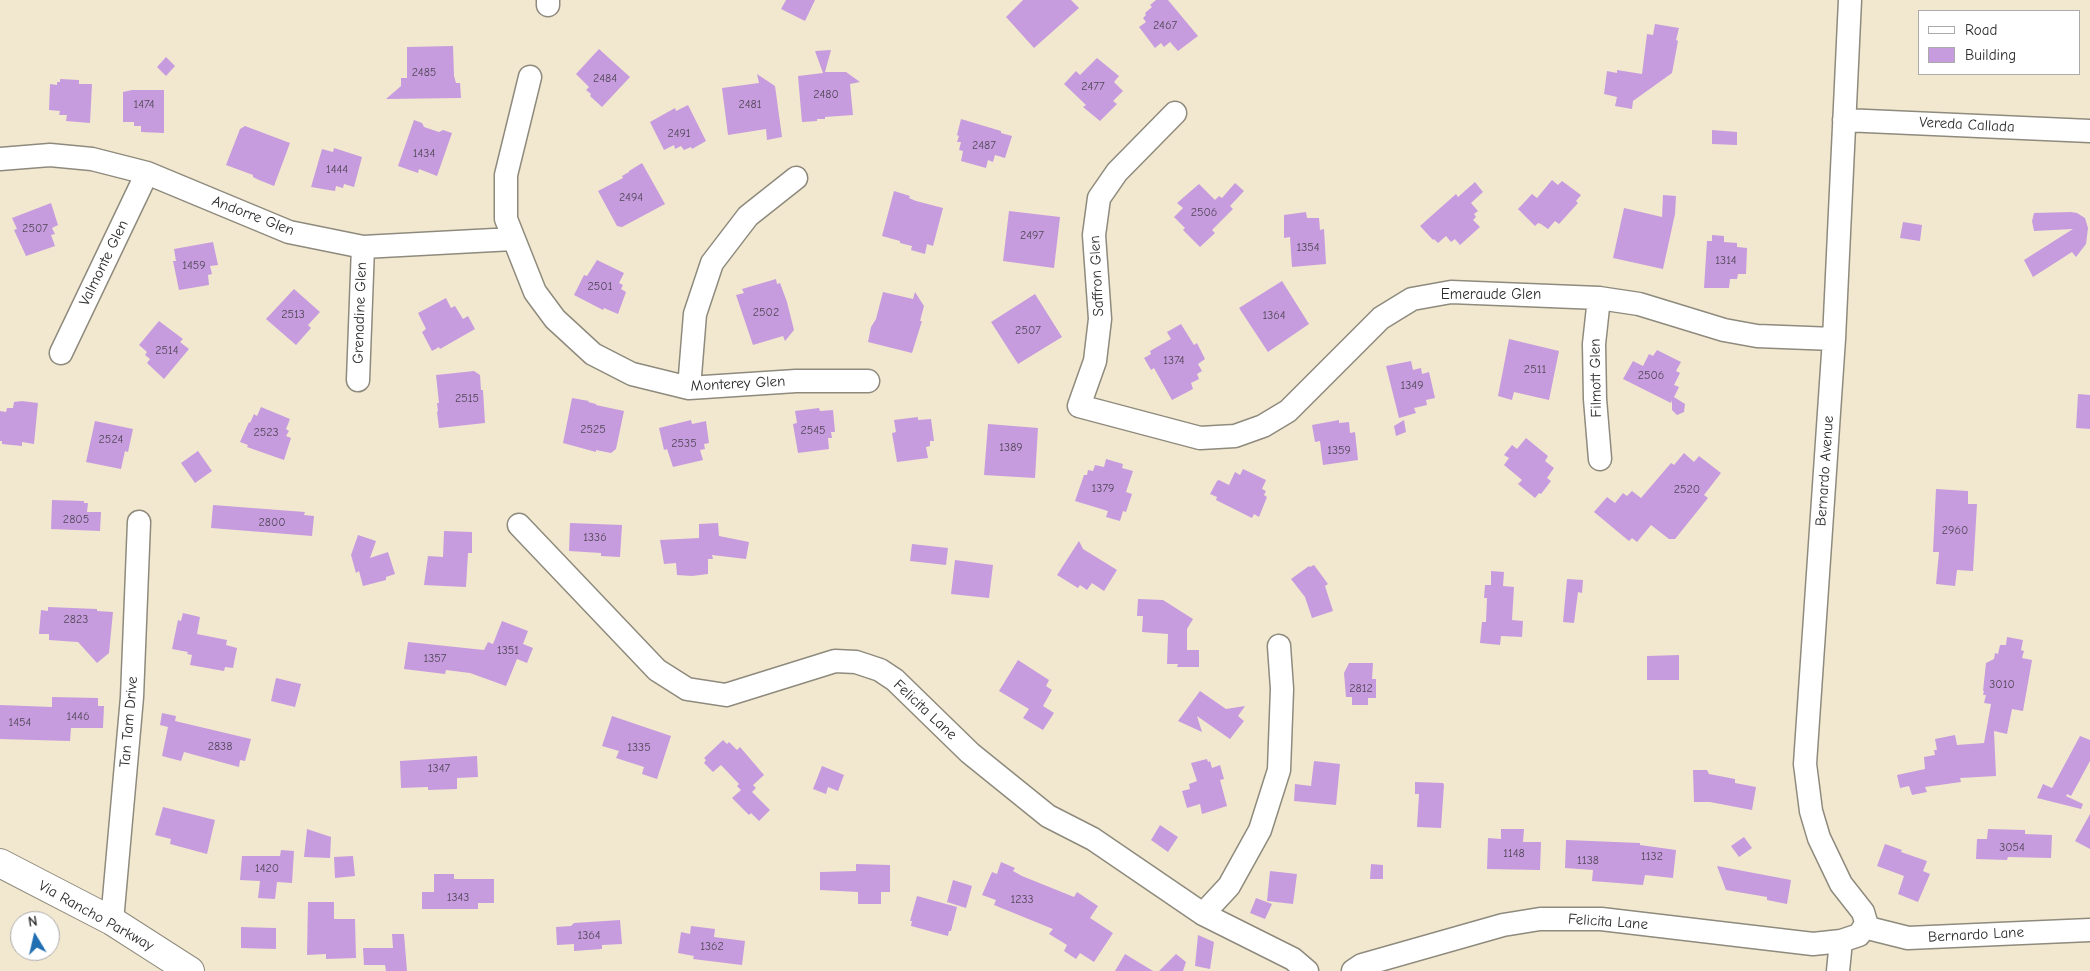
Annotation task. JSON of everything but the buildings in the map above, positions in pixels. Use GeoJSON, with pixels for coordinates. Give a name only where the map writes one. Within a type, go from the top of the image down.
{"type":"FeatureCollection","features":[{"type":"Feature","properties":{"kind":"main road","name":"Via Rancho Parkway"},"geometry":{"type":"LineString","coordinates":[[0,863],[112,921],[190,971]]}},
{"type":"Feature","properties":{"kind":"street","name":"Bernardo Avenue"},"geometry":{"type":"LineString","coordinates":[[1850,0],[1834,339],[1805,764],[1811,811],[1818,838],[1841,884],[1863,912],[1866,922],[1864,927]]}},
{"type":"Feature","properties":{"kind":"street","name":"Monterey Glen"},"geometry":{"type":"LineString","coordinates":[[530,77],[506,176],[506,219],[535,292],[555,319],[593,354],[632,374],[689,388],[796,381],[868,381]]}},
{"type":"Feature","properties":{"kind":"street","name":"Saffron Glen"},"geometry":{"type":"LineString","coordinates":[[1079,406],[1095,362],[1100,319],[1094,235],[1100,198],[1117,172],[1176,113]]}},
{"type":"Feature","properties":{"kind":"street","name":"Vereda Callada"},"geometry":{"type":"LineString","coordinates":[[1844,120],[2090,131]]}},
{"type":"Feature","properties":{"kind":"street","name":"Andorre Glen"},"geometry":{"type":"LineString","coordinates":[[0,159],[50,155],[92,159],[148,173],[289,232],[363,247],[513,238]]}},
{"type":"Feature","properties":{"kind":"street","name":"Valmonte Glen"},"geometry":{"type":"LineString","coordinates":[[61,353],[148,173]]}},
{"type":"Feature","properties":{"kind":"street"},"geometry":{"type":"LineString","coordinates":[[689,388],[694,314],[712,263],[748,216],[796,178]]}},
{"type":"Feature","properties":{"kind":"street","name":"Grenadine Glen"},"geometry":{"type":"LineString","coordinates":[[358,380],[363,247]]}},
{"type":"Feature","properties":{"kind":"street","name":"Emeraude Glen"},"geometry":{"type":"LineString","coordinates":[[1079,406],[1200,438],[1235,436],[1263,426],[1288,411],[1381,318],[1412,299],[1450,292],[1599,298],[1639,304],[1724,330],[1757,336],[1834,339]]}},
{"type":"Feature","properties":{"kind":"street","name":"Filmott Glen"},"geometry":{"type":"LineString","coordinates":[[1599,298],[1594,344],[1594,399],[1600,459]]}},
{"type":"Feature","properties":{"kind":"street","name":"Tan Tam Drive"},"geometry":{"type":"LineString","coordinates":[[112,921],[132,697],[139,522]]}},
{"type":"Feature","properties":{"kind":"street","name":"Felicita Lane"},"geometry":{"type":"LineString","coordinates":[[518,525],[657,670],[687,688],[726,695],[835,661],[856,662],[880,670],[895,680],[970,753],[1048,816],[1093,839],[1203,914],[1293,959],[1307,971]]}},
{"type":"Feature","properties":{"kind":"street"},"geometry":{"type":"LineString","coordinates":[[1203,914],[1229,886],[1260,830],[1280,770],[1282,689],[1279,646]]}},
{"type":"Feature","properties":{"kind":"street","name":"Felicita Lane"},"geometry":{"type":"LineString","coordinates":[[1353,971],[1362,965],[1494,928],[1540,919],[1601,918],[1813,944],[1842,941],[1859,935],[1864,927]]}},
{"type":"Feature","properties":{"kind":"street","name":"Bernardo Lane"},"geometry":{"type":"LineString","coordinates":[[1864,927],[1908,938],[2090,930]]}},
{"type":"Feature","properties":{"kind":"street"},"geometry":{"type":"LineString","coordinates":[[1838,971],[1842,941]]}}]}
